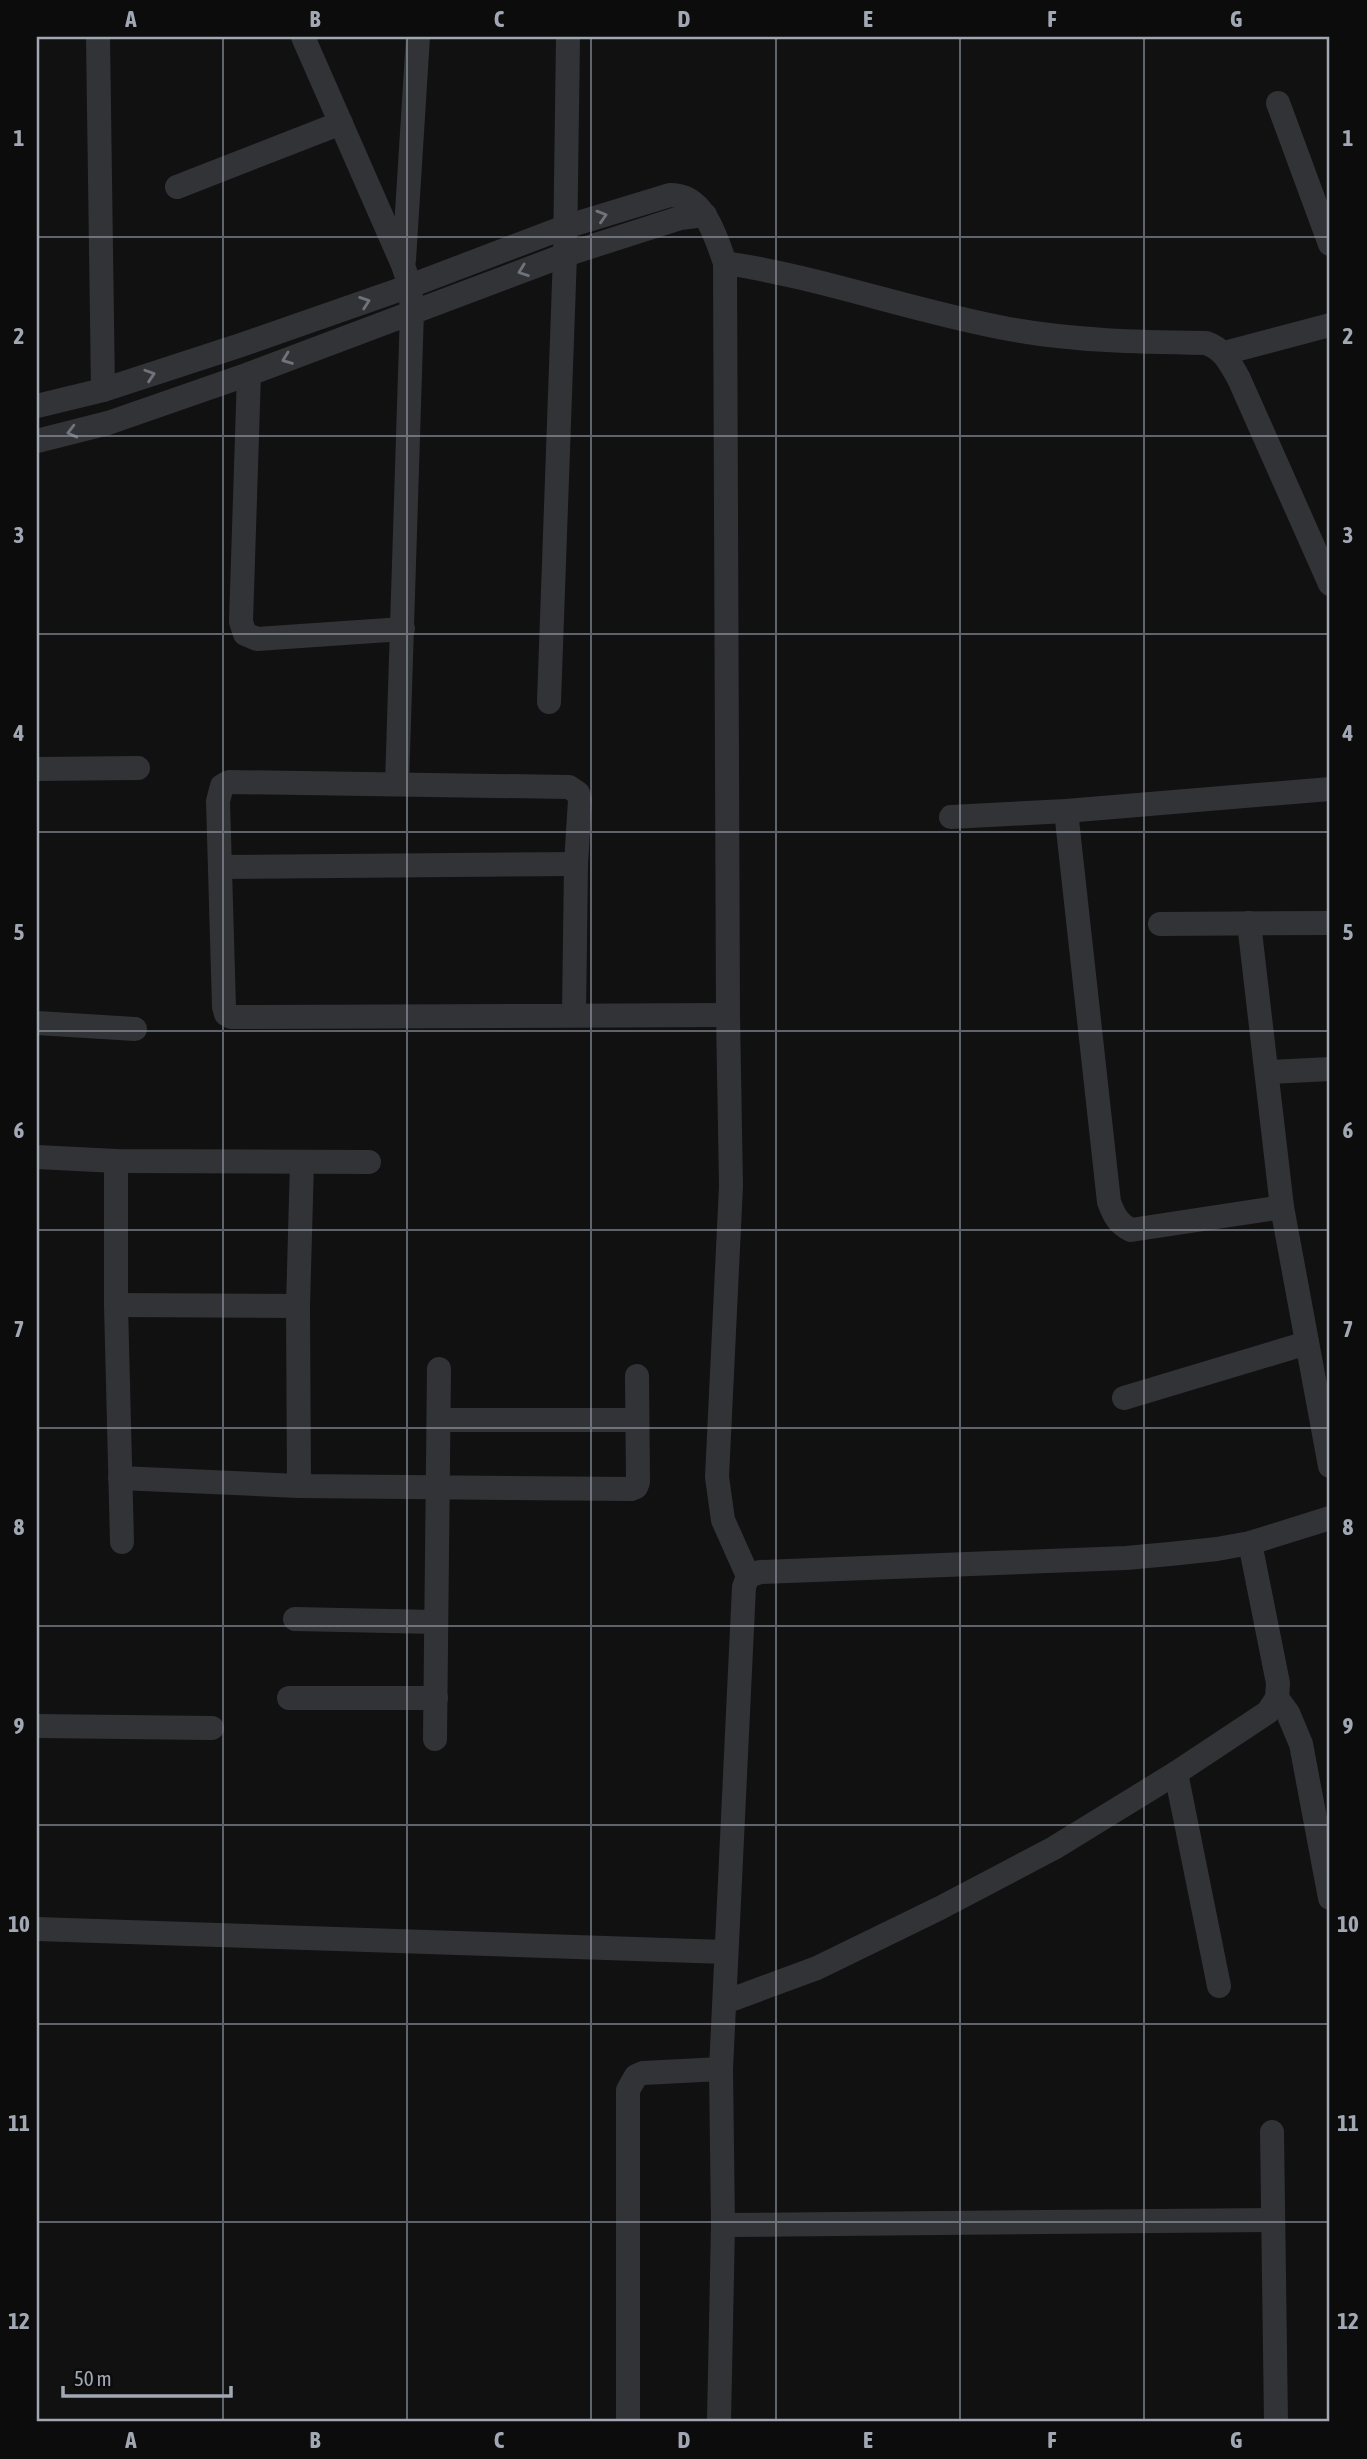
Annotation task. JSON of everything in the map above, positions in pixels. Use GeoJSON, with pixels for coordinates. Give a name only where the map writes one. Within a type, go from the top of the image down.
{"type":"FeatureCollection","features":[{"type":"Feature","properties":{"kind":"street"},"geometry":{"type":"LineString","coordinates":[[98,37],[103,390]]}},
{"type":"Feature","properties":{"kind":"street"},"geometry":{"type":"LineString","coordinates":[[303,37],[407,276]]}},
{"type":"Feature","properties":{"kind":"street"},"geometry":{"type":"LineString","coordinates":[[397,784],[412,312],[407,276],[418,37]]}},
{"type":"Feature","properties":{"kind":"street"},"geometry":{"type":"LineString","coordinates":[[549,702],[565,255],[568,37]]}},
{"type":"Feature","properties":{"kind":"street"},"geometry":{"type":"LineString","coordinates":[[1278,103],[1330,244]]}},
{"type":"Feature","properties":{"kind":"street"},"geometry":{"type":"LineString","coordinates":[[177,187],[341,123]]}},
{"type":"Feature","properties":{"kind":"street"},"geometry":{"type":"LineString","coordinates":[[37,406],[103,390],[407,276],[670,195],[683,196],[705,215],[712,224],[725,262],[731,1186],[717,1477],[723,1520],[748,1576],[744,1587],[726,1952],[722,2069],[723,2225],[719,2422]]}},
{"type":"Feature","properties":{"kind":"street"},"geometry":{"type":"LineString","coordinates":[[37,441],[108,423],[249,374],[565,255],[680,218],[705,215]]}},
{"type":"Feature","properties":{"kind":"street"},"geometry":{"type":"LineString","coordinates":[[725,262],[768,269],[1009,329],[1071,338],[1206,343],[1216,346],[1224,353],[1240,379],[1330,584]]}},
{"type":"Feature","properties":{"kind":"street"},"geometry":{"type":"LineString","coordinates":[[1224,353],[1330,325]]}},
{"type":"Feature","properties":{"kind":"street"},"geometry":{"type":"LineString","coordinates":[[249,374],[241,622],[245,634],[257,639],[403,629]]}},
{"type":"Feature","properties":{"kind":"street"},"geometry":{"type":"LineString","coordinates":[[37,769],[138,768]]}},
{"type":"Feature","properties":{"kind":"street"},"geometry":{"type":"LineString","coordinates":[[574,1014],[576,864],[580,800],[578,793],[569,787],[229,782],[222,786],[218,801],[224,1007],[226,1014],[231,1017],[728,1015]]}},
{"type":"Feature","properties":{"kind":"street"},"geometry":{"type":"LineString","coordinates":[[951,817],[1066,811],[1330,789]]}},
{"type":"Feature","properties":{"kind":"street"},"geometry":{"type":"LineString","coordinates":[[1066,811],[1109,1202],[1115,1218],[1131,1230],[1282,1207]]}},
{"type":"Feature","properties":{"kind":"street"},"geometry":{"type":"LineString","coordinates":[[220,867],[576,864]]}},
{"type":"Feature","properties":{"kind":"street"},"geometry":{"type":"LineString","coordinates":[[1249,923],[1282,1207],[1330,1466]]}},
{"type":"Feature","properties":{"kind":"street"},"geometry":{"type":"LineString","coordinates":[[1160,924],[1330,923]]}},
{"type":"Feature","properties":{"kind":"street"},"geometry":{"type":"LineString","coordinates":[[37,1023],[135,1029]]}},
{"type":"Feature","properties":{"kind":"street"},"geometry":{"type":"LineString","coordinates":[[1268,1072],[1330,1069]]}},
{"type":"Feature","properties":{"kind":"street"},"geometry":{"type":"LineString","coordinates":[[37,1157],[116,1161],[369,1161]]}},
{"type":"Feature","properties":{"kind":"street"},"geometry":{"type":"LineString","coordinates":[[116,1161],[122,1542]]}},
{"type":"Feature","properties":{"kind":"street"},"geometry":{"type":"LineString","coordinates":[[299,1486],[298,1306],[302,1162]]}},
{"type":"Feature","properties":{"kind":"street"},"geometry":{"type":"LineString","coordinates":[[117,1305],[298,1306]]}},
{"type":"Feature","properties":{"kind":"street"},"geometry":{"type":"LineString","coordinates":[[1124,1398],[1307,1343]]}},
{"type":"Feature","properties":{"kind":"street"},"geometry":{"type":"LineString","coordinates":[[435,1739],[439,1368]]}},
{"type":"Feature","properties":{"kind":"street"},"geometry":{"type":"LineString","coordinates":[[120,1478],[299,1486],[631,1489],[636,1487],[638,1482],[637,1376]]}},
{"type":"Feature","properties":{"kind":"street"},"geometry":{"type":"LineString","coordinates":[[439,1420],[637,1420]]}},
{"type":"Feature","properties":{"kind":"street"},"geometry":{"type":"LineString","coordinates":[[748,1576],[760,1572],[1126,1558],[1217,1549],[1250,1543],[1330,1518]]}},
{"type":"Feature","properties":{"kind":"street"},"geometry":{"type":"LineString","coordinates":[[725,2003],[817,1968],[1054,1848],[1176,1773],[1268,1712],[1277,1698],[1278,1683],[1250,1543]]}},
{"type":"Feature","properties":{"kind":"street"},"geometry":{"type":"LineString","coordinates":[[295,1619],[436,1622]]}},
{"type":"Feature","properties":{"kind":"street"},"geometry":{"type":"LineString","coordinates":[[289,1698],[436,1698]]}},
{"type":"Feature","properties":{"kind":"street"},"geometry":{"type":"LineString","coordinates":[[1277,1698],[1288,1713],[1301,1744],[1330,1898]]}},
{"type":"Feature","properties":{"kind":"street"},"geometry":{"type":"LineString","coordinates":[[37,1726],[212,1728]]}},
{"type":"Feature","properties":{"kind":"street"},"geometry":{"type":"LineString","coordinates":[[1176,1773],[1219,1986]]}},
{"type":"Feature","properties":{"kind":"street"},"geometry":{"type":"LineString","coordinates":[[37,1929],[726,1952]]}},
{"type":"Feature","properties":{"kind":"street"},"geometry":{"type":"LineString","coordinates":[[628,2422],[628,2090],[636,2076],[643,2073],[722,2069]]}},
{"type":"Feature","properties":{"kind":"street"},"geometry":{"type":"LineString","coordinates":[[1272,2132],[1276,2422]]}},
{"type":"Feature","properties":{"kind":"street"},"geometry":{"type":"LineString","coordinates":[[723,2225],[1273,2220]]}}]}
